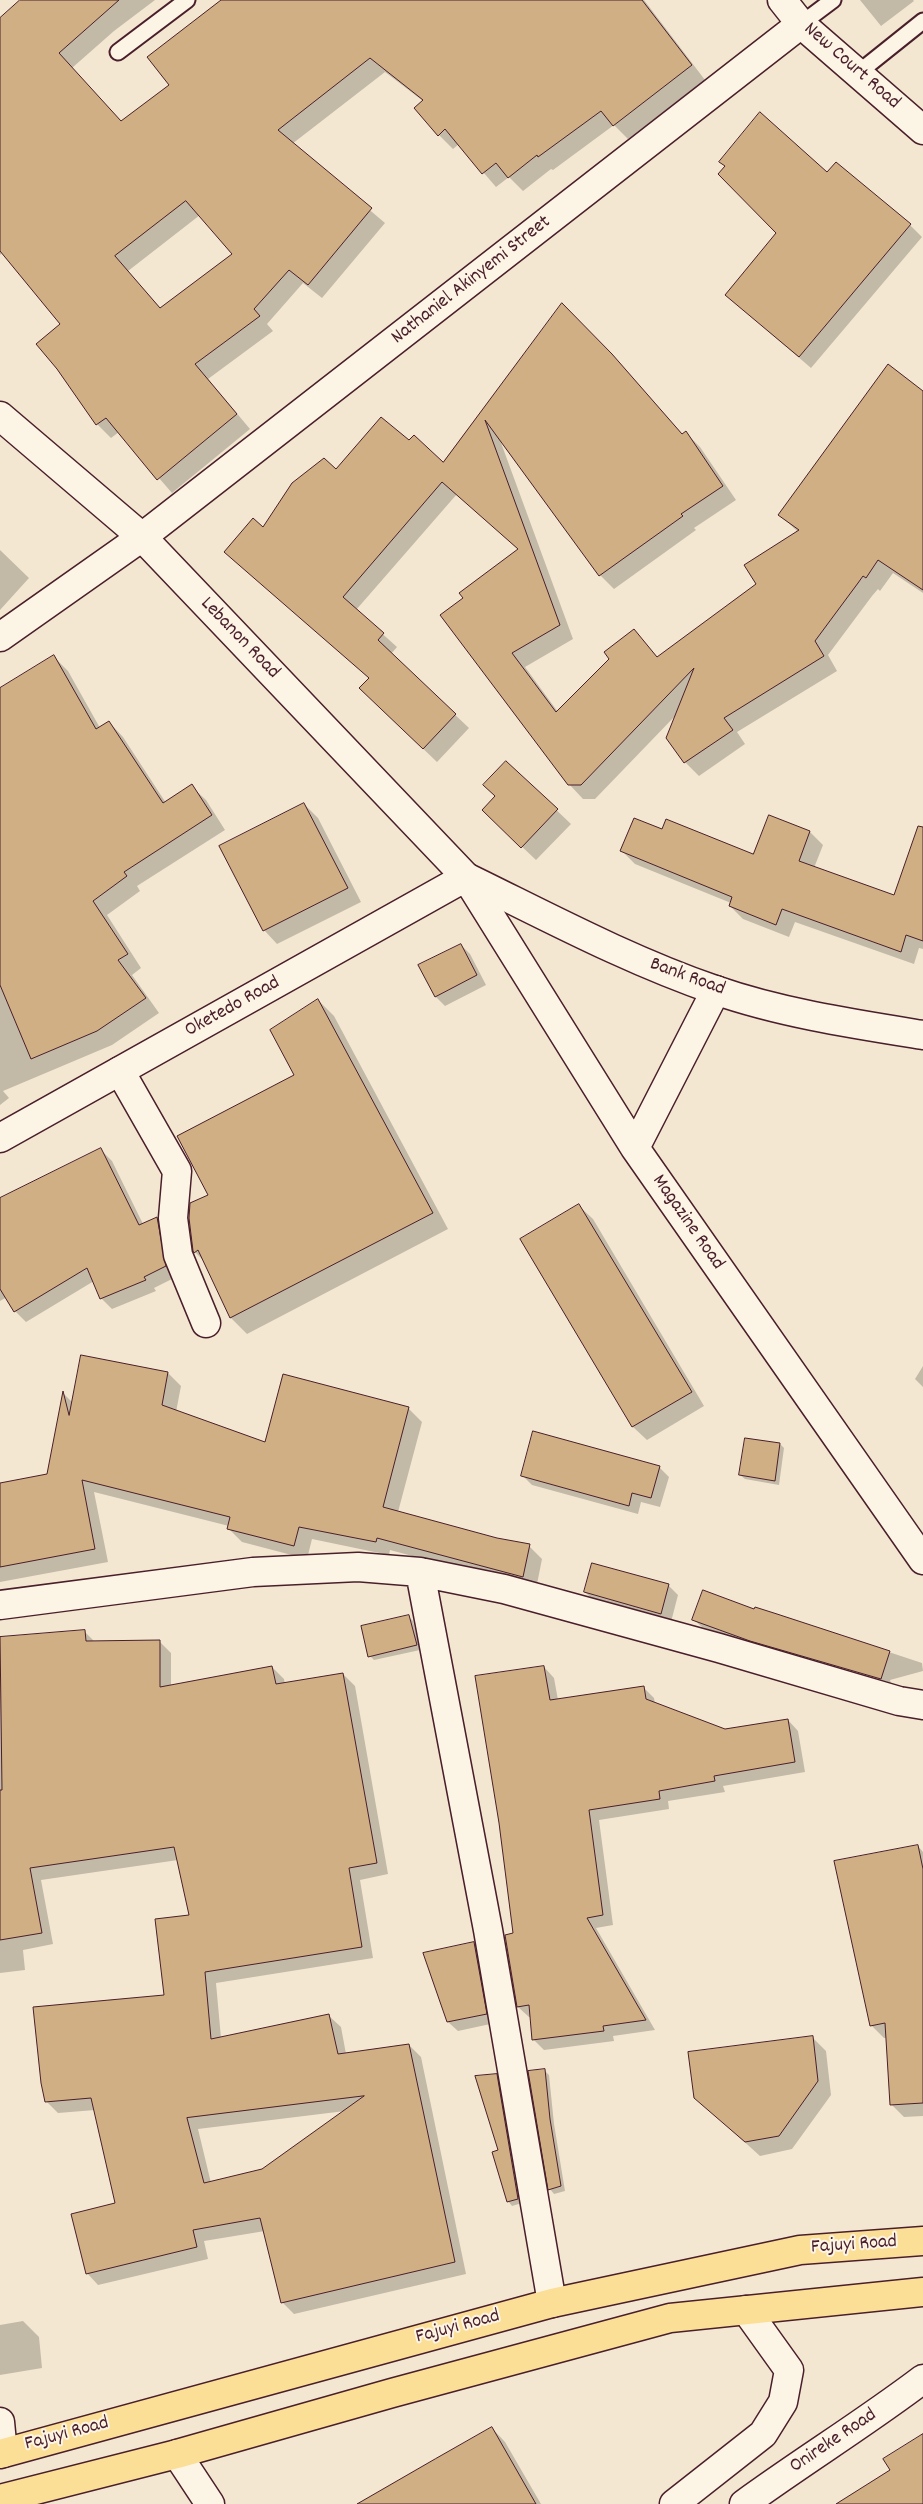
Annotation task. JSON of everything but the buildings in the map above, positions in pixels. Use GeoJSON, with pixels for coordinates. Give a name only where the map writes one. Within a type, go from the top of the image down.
{"type":"FeatureCollection","features":[{"type":"Feature","properties":{"kind":"highway","name":"Fajuyi Road"},"geometry":{"type":"LineString","coordinates":[[1,2453],[552,2302],[800,2250],[923,2241]]}},
{"type":"Feature","properties":{"kind":"highway"},"geometry":{"type":"LineString","coordinates":[[0,2499],[177,2454],[392,2392],[670,2318],[923,2292]]}},
{"type":"Feature","properties":{"kind":"street","name":"New Court Road"},"geometry":{"type":"LineString","coordinates":[[782,0],[801,24],[923,130]]}},
{"type":"Feature","properties":{"kind":"street","name":"Nathaniel Akinyemi Street"},"geometry":{"type":"LineString","coordinates":[[0,637],[142,537],[801,24]]}},
{"type":"Feature","properties":{"kind":"street","name":"Lebanon Road"},"geometry":{"type":"LineString","coordinates":[[0,416],[142,537],[466,877]]}},
{"type":"Feature","properties":{"kind":"street","name":"Bank Road"},"geometry":{"type":"LineString","coordinates":[[466,877],[626,956],[716,990],[836,1022],[923,1035]]}},
{"type":"Feature","properties":{"kind":"street","name":"Oketedo Road"},"geometry":{"type":"LineString","coordinates":[[0,1138],[466,877]]}},
{"type":"Feature","properties":{"kind":"street","name":"Magazine Road"},"geometry":{"type":"LineString","coordinates":[[466,877],[635,1148],[923,1560]]}},
{"type":"Feature","properties":{"kind":"street"},"geometry":{"type":"LineString","coordinates":[[635,1148],[716,990]]}},
{"type":"Feature","properties":{"kind":"street"},"geometry":{"type":"LineString","coordinates":[[120,1071],[177,1171],[173,1218],[178,1255],[206,1323]]}},
{"type":"Feature","properties":{"kind":"street"},"geometry":{"type":"LineString","coordinates":[[0,1605],[252,1572],[358,1567],[420,1572],[504,1588],[719,1648],[899,1702],[923,1705]]}},
{"type":"Feature","properties":{"kind":"street"},"geometry":{"type":"LineString","coordinates":[[420,1572],[488,1930],[552,2302]]}},
{"type":"Feature","properties":{"kind":"street"},"geometry":{"type":"LineString","coordinates":[[674,2504],[762,2434],[783,2402],[789,2370],[746,2310]]}},
{"type":"Feature","properties":{"kind":"street","name":"Onireke Road"},"geometry":{"type":"LineString","coordinates":[[744,2504],[878,2413],[923,2379]]}},
{"type":"Feature","properties":{"kind":"street"},"geometry":{"type":"LineString","coordinates":[[0,2422],[1,2453]]}},
{"type":"Feature","properties":{"kind":"street"},"geometry":{"type":"LineString","coordinates":[[177,2454],[210,2504]]}},
{"type":"Feature","properties":{"kind":"lane"},"geometry":{"type":"LineString","coordinates":[[118,52],[187,0]]}},
{"type":"Feature","properties":{"kind":"lane"},"geometry":{"type":"LineString","coordinates":[[801,24],[833,0]]}},
{"type":"Feature","properties":{"kind":"lane"},"geometry":{"type":"LineString","coordinates":[[858,73],[923,21]]}}]}
